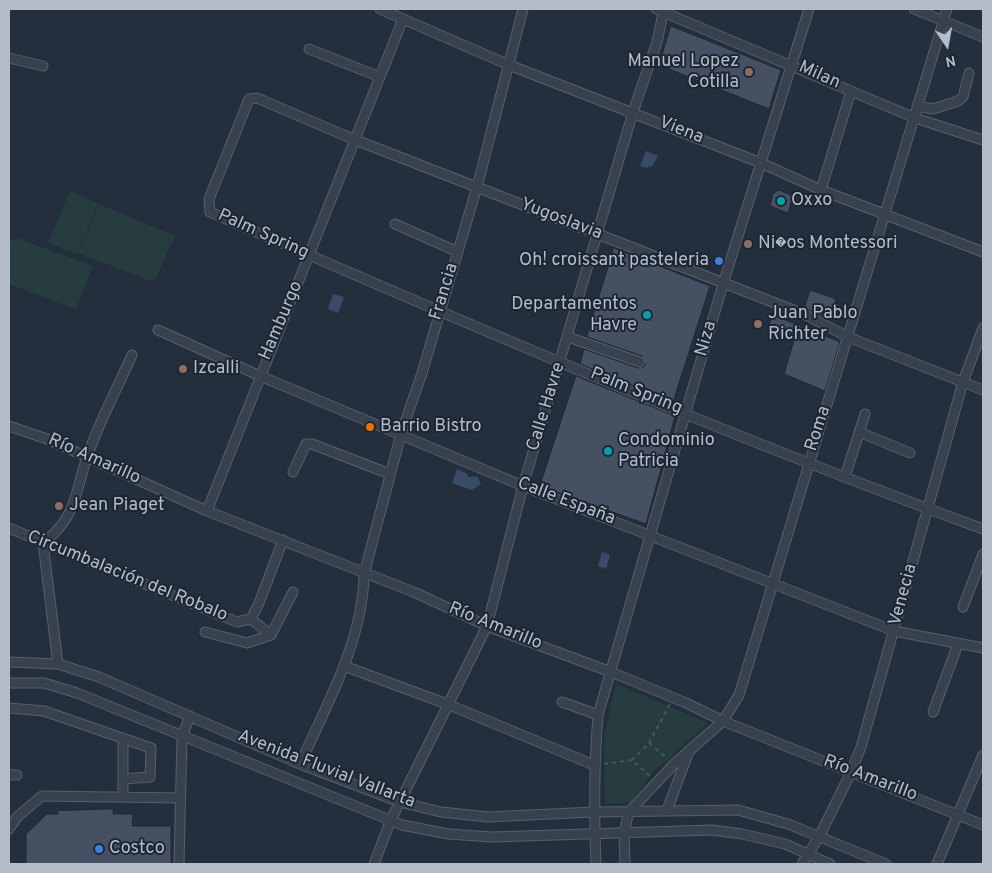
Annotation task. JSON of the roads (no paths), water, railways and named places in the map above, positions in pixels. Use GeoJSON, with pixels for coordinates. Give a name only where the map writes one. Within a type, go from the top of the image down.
{"type":"FeatureCollection","features":[{"type":"Feature","properties":{"kind":"street","name":"Viena"},"geometry":{"type":"LineString","coordinates":[[380,9],[509,65],[761,163],[821,190],[983,252]]}},
{"type":"Feature","properties":{"kind":"street","name":"Francia"},"geometry":{"type":"LineString","coordinates":[[300,764],[344,666],[362,604],[364,574],[390,474],[477,187],[523,9]]}},
{"type":"Feature","properties":{"kind":"street","name":"Niza"},"geometry":{"type":"LineString","coordinates":[[596,864],[593,812],[598,715],[723,284],[809,9]]}},
{"type":"Feature","properties":{"kind":"street"},"geometry":{"type":"LineString","coordinates":[[914,9],[982,34]]}},
{"type":"Feature","properties":{"kind":"street","name":"Roma"},"geometry":{"type":"LineString","coordinates":[[629,812],[674,764],[723,721],[739,695],[808,463],[915,118],[942,20],[947,9]]}},
{"type":"Feature","properties":{"kind":"street","name":"Milan"},"geometry":{"type":"LineString","coordinates":[[661,10],[792,64],[915,118],[983,140]]}},
{"type":"Feature","properties":{"kind":"street","name":"Calle Havre"},"geometry":{"type":"LineString","coordinates":[[374,864],[390,822],[487,626],[523,486],[561,362],[632,112],[657,42],[661,10]]}},
{"type":"Feature","properties":{"kind":"street","name":"Hamburgo"},"geometry":{"type":"LineString","coordinates":[[207,511],[310,255],[353,139],[403,19]]}},
{"type":"Feature","properties":{"kind":"street"},"geometry":{"type":"LineString","coordinates":[[309,49],[380,77]]}},
{"type":"Feature","properties":{"kind":"street"},"geometry":{"type":"LineString","coordinates":[[9,58],[43,66]]}},
{"type":"Feature","properties":{"kind":"street"},"geometry":{"type":"LineString","coordinates":[[917,106],[933,109],[958,101],[963,97],[969,73]]}},
{"type":"Feature","properties":{"kind":"street"},"geometry":{"type":"LineString","coordinates":[[821,190],[851,91]]}},
{"type":"Feature","properties":{"kind":"street","name":"Yugoslavia"},"geometry":{"type":"LineString","coordinates":[[210,212],[209,199],[249,99],[257,98],[353,139],[806,315],[848,337],[983,390]]}},
{"type":"Feature","properties":{"kind":"street","name":"Palm Spring"},"geometry":{"type":"LineString","coordinates":[[210,212],[561,362],[808,463],[983,529]]}},
{"type":"Feature","properties":{"kind":"street"},"geometry":{"type":"LineString","coordinates":[[395,224],[458,252]]}},
{"type":"Feature","properties":{"kind":"street","name":"Calle España"},"geometry":{"type":"LineString","coordinates":[[158,330],[260,376],[523,486],[650,534],[894,631],[983,648]]}},
{"type":"Feature","properties":{"kind":"street","name":"Venecia"},"geometry":{"type":"LineString","coordinates":[[802,864],[819,837],[852,772],[894,631],[963,382],[983,330]]}},
{"type":"Feature","properties":{"kind":"street"},"geometry":{"type":"LineString","coordinates":[[568,337],[640,362]]}},
{"type":"Feature","properties":{"kind":"street"},"geometry":{"type":"LineString","coordinates":[[58,664],[43,543],[59,531],[75,502],[87,457],[132,355]]}},
{"type":"Feature","properties":{"kind":"street"},"geometry":{"type":"LineString","coordinates":[[845,477],[865,414]]}},
{"type":"Feature","properties":{"kind":"street","name":"Río Amarillo"},"geometry":{"type":"LineString","coordinates":[[9,426],[47,439],[207,511],[416,593],[487,626],[611,672],[723,721],[958,813],[983,825]]}},
{"type":"Feature","properties":{"kind":"street"},"geometry":{"type":"LineString","coordinates":[[859,432],[910,453]]}},
{"type":"Feature","properties":{"kind":"street"},"geometry":{"type":"LineString","coordinates":[[293,472],[306,444],[312,444],[390,474]]}},
{"type":"Feature","properties":{"kind":"street","name":"Circumbalación del Robalo"},"geometry":{"type":"LineString","coordinates":[[9,528],[237,622],[251,619],[283,540]]}},
{"type":"Feature","properties":{"kind":"street"},"geometry":{"type":"LineString","coordinates":[[963,607],[983,554]]}},
{"type":"Feature","properties":{"kind":"street"},"geometry":{"type":"LineString","coordinates":[[205,632],[247,643],[271,635],[293,592]]}},
{"type":"Feature","properties":{"kind":"street"},"geometry":{"type":"LineString","coordinates":[[251,619],[271,635]]}},
{"type":"Feature","properties":{"kind":"street"},"geometry":{"type":"LineString","coordinates":[[934,712],[958,644]]}},
{"type":"Feature","properties":{"kind":"street","name":"Avenida Fluvial Vallarta"},"geometry":{"type":"LineString","coordinates":[[9,662],[58,664],[98,677],[300,764],[400,802],[441,812],[488,817],[593,812],[738,810],[788,824],[886,864]]}},
{"type":"Feature","properties":{"kind":"street"},"geometry":{"type":"LineString","coordinates":[[344,666],[447,704],[594,765]]}},
{"type":"Feature","properties":{"kind":"street","name":"Avenida Fluvial Vallarta"},"geometry":{"type":"LineString","coordinates":[[9,683],[44,683],[77,693],[182,738],[390,822],[448,834],[492,837],[712,830],[742,834],[785,844],[830,864]]}},
{"type":"Feature","properties":{"kind":"street"},"geometry":{"type":"LineString","coordinates":[[562,702],[598,715]]}},
{"type":"Feature","properties":{"kind":"street"},"geometry":{"type":"LineString","coordinates":[[9,708],[44,711],[151,748],[150,776],[123,779]]}},
{"type":"Feature","properties":{"kind":"street"},"geometry":{"type":"LineString","coordinates":[[180,864],[182,738],[190,716]]}},
{"type":"Feature","properties":{"kind":"street"},"geometry":{"type":"LineString","coordinates":[[123,738],[123,797]]}},
{"type":"Feature","properties":{"kind":"street"},"geometry":{"type":"LineString","coordinates":[[667,810],[688,753]]}},
{"type":"Feature","properties":{"kind":"street"},"geometry":{"type":"LineString","coordinates":[[937,864],[983,755]]}},
{"type":"Feature","properties":{"kind":"street"},"geometry":{"type":"LineString","coordinates":[[9,829],[18,816],[42,796],[180,798]]}},
{"type":"Feature","properties":{"kind":"street"},"geometry":{"type":"LineString","coordinates":[[625,864],[624,832],[629,812]]}},
{"type":"Feature","properties":{"kind":"water"},"geometry":{"type":"Polygon","coordinates":[[[646,151],[658,156],[652,167],[640,166],[646,151]]]}},
{"type":"Feature","properties":{"kind":"water"},"geometry":{"type":"Polygon","coordinates":[[[333,294],[344,297],[338,313],[328,309],[333,294]]]}},
{"type":"Feature","properties":{"kind":"water"},"geometry":{"type":"Polygon","coordinates":[[[457,469],[466,473],[469,477],[477,476],[481,484],[472,490],[452,483],[457,469]]]}},
{"type":"Feature","properties":{"kind":"water"},"geometry":{"type":"Polygon","coordinates":[[[602,552],[610,555],[606,569],[598,566],[602,552]]]}},
{"type":"Feature","properties":{"kind":"place","name":"Manuel Lopez Cotilla"},"geometry":{"type":"Point","coordinates":[749,72]}},
{"type":"Feature","properties":{"kind":"place","name":"Oxxo"},"geometry":{"type":"Point","coordinates":[781,201]}},
{"type":"Feature","properties":{"kind":"place","name":"Ni�os Montessori"},"geometry":{"type":"Point","coordinates":[748,244]}},
{"type":"Feature","properties":{"kind":"place","name":"Oh! croissant pasteleria"},"geometry":{"type":"Point","coordinates":[719,261]}},
{"type":"Feature","properties":{"kind":"place","name":"Departamentos Havre"},"geometry":{"type":"Point","coordinates":[647,315]}},
{"type":"Feature","properties":{"kind":"place","name":"Juan Pablo Richter"},"geometry":{"type":"Point","coordinates":[758,324]}},
{"type":"Feature","properties":{"kind":"place","name":"Izcalli"},"geometry":{"type":"Point","coordinates":[183,369]}},
{"type":"Feature","properties":{"kind":"place","name":"Barrio Bistro"},"geometry":{"type":"Point","coordinates":[370,427]}},
{"type":"Feature","properties":{"kind":"place","name":"Condominio Patricia"},"geometry":{"type":"Point","coordinates":[608,451]}},
{"type":"Feature","properties":{"kind":"place","name":"Jean Piaget"},"geometry":{"type":"Point","coordinates":[59,506]}},
{"type":"Feature","properties":{"kind":"place","name":"Costco"},"geometry":{"type":"Point","coordinates":[99,849]}}]}
